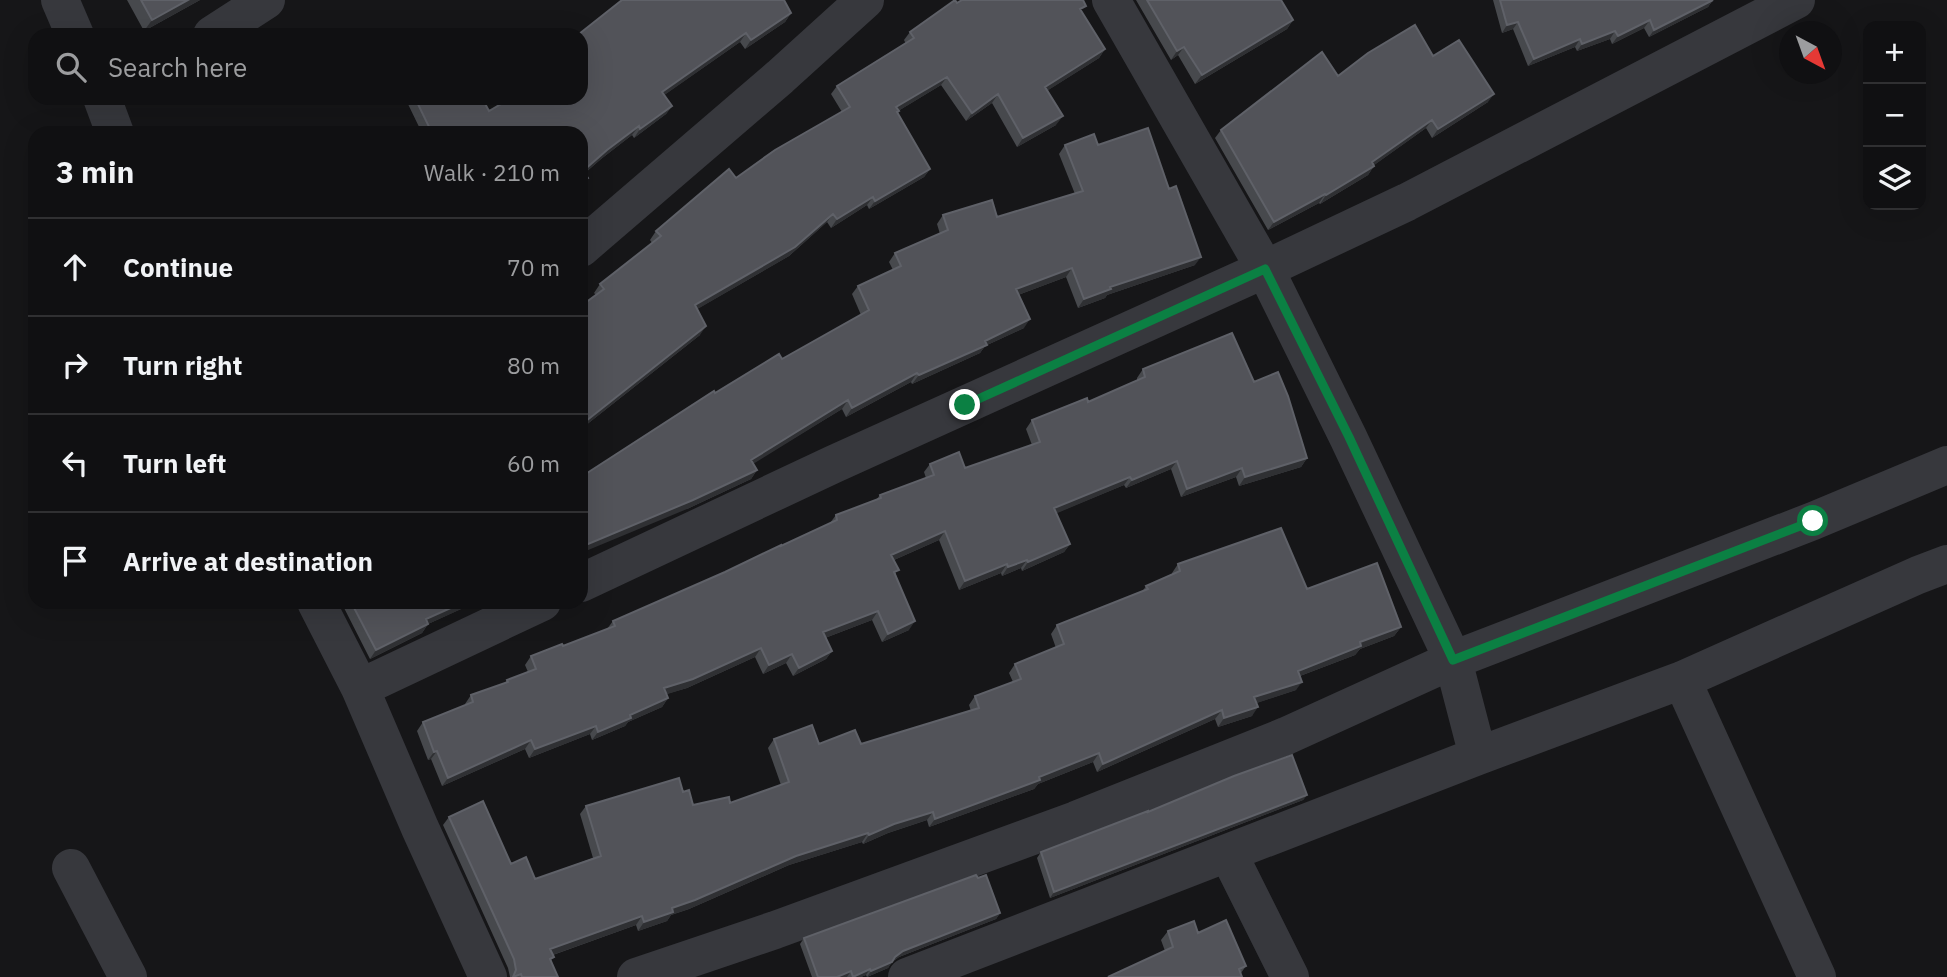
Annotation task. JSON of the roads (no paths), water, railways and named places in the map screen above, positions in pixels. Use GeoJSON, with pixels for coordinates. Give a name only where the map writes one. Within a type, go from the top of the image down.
{"type":"FeatureCollection","features":[{"type":"Feature","properties":{"kind":"street"},"geometry":{"type":"LineString","coordinates":[[60,0],[72,28]]}},
{"type":"Feature","properties":{"kind":"street"},"geometry":{"type":"LineString","coordinates":[[223,28],[267,0]]}},
{"type":"Feature","properties":{"kind":"street"},"geometry":{"type":"LineString","coordinates":[[588,242],[865,0]]}},
{"type":"Feature","properties":{"kind":"street"},"geometry":{"type":"LineString","coordinates":[[1111,0],[1265,269],[1349,437],[1453,660],[1478,756]]}},
{"type":"Feature","properties":{"kind":"street"},"geometry":{"type":"LineString","coordinates":[[588,580],[821,470],[1408,202],[1796,0]]}},
{"type":"Feature","properties":{"kind":"street"},"geometry":{"type":"LineString","coordinates":[[636,977],[775,930],[1076,820],[1286,736],[1453,660],[1813,521],[1947,465]]}},
{"type":"Feature","properties":{"kind":"street"},"geometry":{"type":"LineString","coordinates":[[907,977],[1682,680],[1918,575],[1947,565]]}},
{"type":"Feature","properties":{"kind":"street"},"geometry":{"type":"LineString","coordinates":[[320,609],[360,688],[488,977]]}},
{"type":"Feature","properties":{"kind":"street"},"geometry":{"type":"LineString","coordinates":[[360,688],[526,609]]}},
{"type":"Feature","properties":{"kind":"street"},"geometry":{"type":"LineString","coordinates":[[1682,680],[1817,977]]}},
{"type":"Feature","properties":{"kind":"street"},"geometry":{"type":"LineString","coordinates":[[1228,853],[1290,977]]}},
{"type":"Feature","properties":{"kind":"street"},"geometry":{"type":"LineString","coordinates":[[71,868],[128,977]]}}]}
